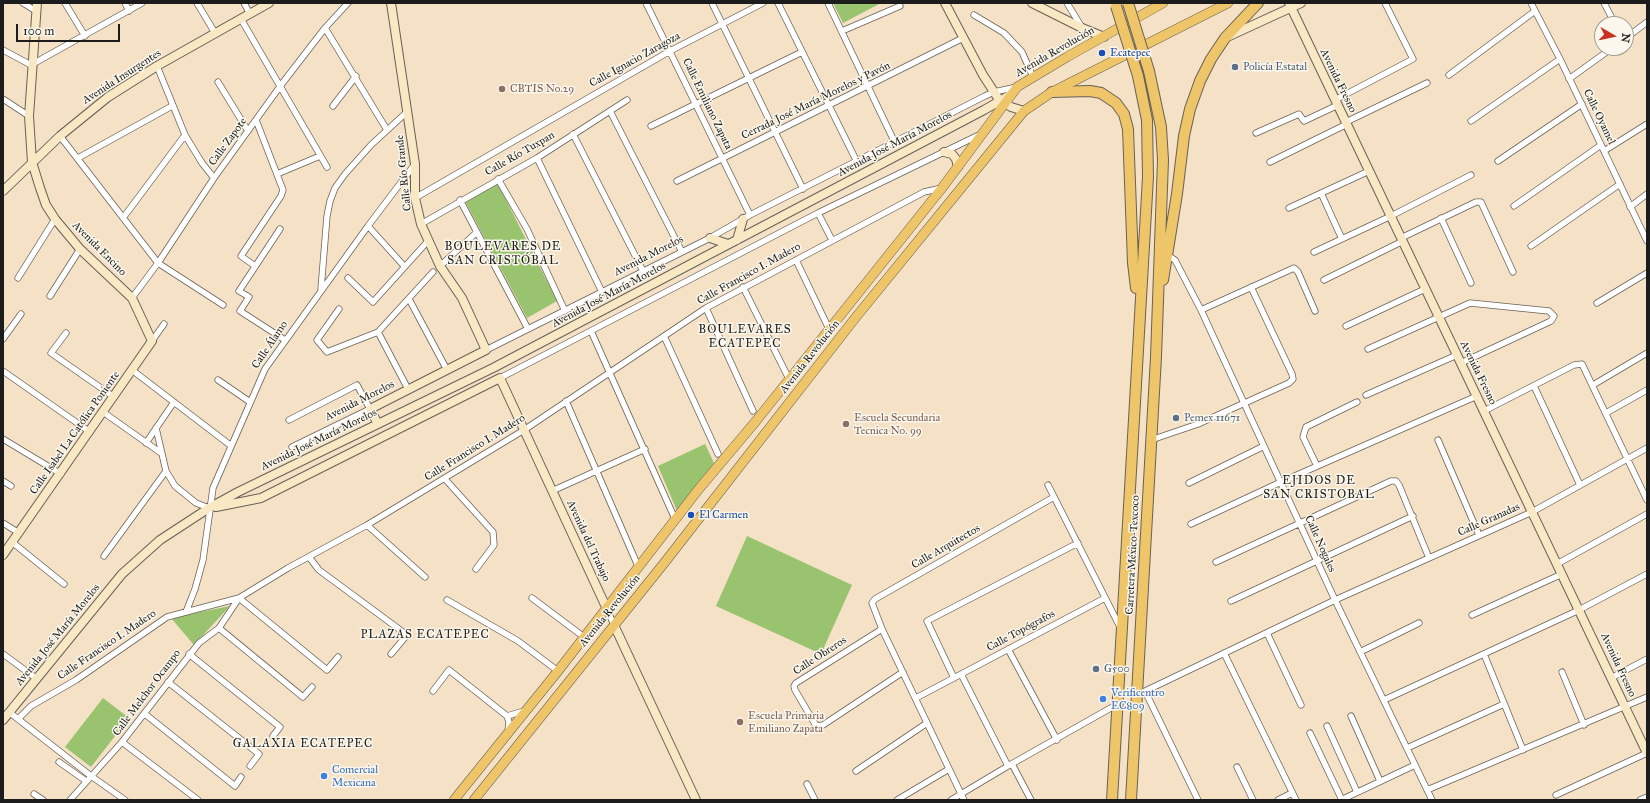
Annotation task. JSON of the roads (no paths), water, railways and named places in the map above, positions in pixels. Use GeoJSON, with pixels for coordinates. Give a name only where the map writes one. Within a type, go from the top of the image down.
{"type":"FeatureCollection","features":[{"type":"Feature","properties":{"kind":"highway"},"geometry":{"type":"LineString","coordinates":[[1128,3],[1149,71],[1161,127],[1163,160],[1158,256],[1158,312]]}},
{"type":"Feature","properties":{"kind":"highway"},"geometry":{"type":"LineString","coordinates":[[1158,312],[1177,194],[1184,136],[1190,109],[1200,81],[1211,59],[1225,38],[1258,3]]}},
{"type":"Feature","properties":{"kind":"highway"},"geometry":{"type":"LineString","coordinates":[[1115,4],[1138,76],[1147,120],[1148,177],[1140,315]]}},
{"type":"Feature","properties":{"kind":"highway"},"geometry":{"type":"LineString","coordinates":[[1052,92],[1090,91],[1101,93],[1116,103],[1124,114],[1128,129],[1133,263],[1140,315]]}},
{"type":"Feature","properties":{"kind":"highway","name":"Carretera México-Texcoco"},"geometry":{"type":"LineString","coordinates":[[1130,800],[1141,693],[1151,440],[1158,312]]}},
{"type":"Feature","properties":{"kind":"highway","name":"Carretera México-Texcoco"},"geometry":{"type":"LineString","coordinates":[[1112,800],[1116,705],[1140,315]]}},
{"type":"Feature","properties":{"kind":"main road","name":"Avenida Insurgentes"},"geometry":{"type":"LineString","coordinates":[[3,191],[60,136],[108,97],[157,66],[269,3]]}},
{"type":"Feature","properties":{"kind":"main road","name":"Calle Río Grande"},"geometry":{"type":"LineString","coordinates":[[391,3],[408,111],[415,164],[416,198],[421,224],[440,266],[462,298],[486,350]]}},
{"type":"Feature","properties":{"kind":"main road"},"geometry":{"type":"LineString","coordinates":[[945,3],[994,92],[1003,102],[1024,111]]}},
{"type":"Feature","properties":{"kind":"main road"},"geometry":{"type":"LineString","coordinates":[[1032,3],[1082,28],[1104,37]]}},
{"type":"Feature","properties":{"kind":"main road","name":"Avenida Revolución"},"geometry":{"type":"LineString","coordinates":[[454,800],[558,671],[675,518],[942,188],[985,132],[1003,102],[1015,90],[1033,77],[1163,3]]}},
{"type":"Feature","properties":{"kind":"main road","name":"Avenida Revolución"},"geometry":{"type":"LineString","coordinates":[[474,800],[614,625],[856,317],[1024,111],[1052,92],[1228,3]]}},
{"type":"Feature","properties":{"kind":"main road"},"geometry":{"type":"LineString","coordinates":[[1225,38],[1290,6],[1301,3]]}},
{"type":"Feature","properties":{"kind":"main road","name":"Avenida Fresno"},"geometry":{"type":"LineString","coordinates":[[1290,6],[1647,753]]}},
{"type":"Feature","properties":{"kind":"main road","name":"Avenida Encino"},"geometry":{"type":"LineString","coordinates":[[37,7],[31,64],[29,116],[32,162],[46,205],[55,219],[80,249],[132,298],[152,342]]}},
{"type":"Feature","properties":{"kind":"main road","name":"Avenida José María Morelos"},"geometry":{"type":"LineString","coordinates":[[3,720],[118,579],[139,556],[160,540],[210,508],[238,492],[493,368],[728,244],[1003,102]]}},
{"type":"Feature","properties":{"kind":"main road"},"geometry":{"type":"LineString","coordinates":[[944,152],[952,154],[956,159],[958,167]]}},
{"type":"Feature","properties":{"kind":"main road"},"geometry":{"type":"LineString","coordinates":[[737,240],[747,217]]}},
{"type":"Feature","properties":{"kind":"main road"},"geometry":{"type":"LineString","coordinates":[[710,238],[728,244]]}},
{"type":"Feature","properties":{"kind":"main road","name":"Calle Isabel La Católica Poniente"},"geometry":{"type":"LineString","coordinates":[[3,555],[152,342]]}},
{"type":"Feature","properties":{"kind":"main road","name":"Avenida Morelos"},"geometry":{"type":"LineString","coordinates":[[370,409],[486,350]]}},
{"type":"Feature","properties":{"kind":"main road"},"geometry":{"type":"LineString","coordinates":[[461,397],[493,368]]}},
{"type":"Feature","properties":{"kind":"main road","name":"Avenida José María Morelos"},"geometry":{"type":"LineString","coordinates":[[210,508],[261,498],[500,378]]}},
{"type":"Feature","properties":{"kind":"main road","name":"Avenida del Trabajo"},"geometry":{"type":"LineString","coordinates":[[500,378],[606,607]]}},
{"type":"Feature","properties":{"kind":"main road"},"geometry":{"type":"LineString","coordinates":[[370,409],[378,424]]}},
{"type":"Feature","properties":{"kind":"main road","name":"Avenida del Trabajo"},"geometry":{"type":"LineString","coordinates":[[614,625],[696,800]]}},
{"type":"Feature","properties":{"kind":"street"},"geometry":{"type":"LineString","coordinates":[[23,3],[37,7]]}},
{"type":"Feature","properties":{"kind":"street"},"geometry":{"type":"LineString","coordinates":[[64,3],[85,36]]}},
{"type":"Feature","properties":{"kind":"street"},"geometry":{"type":"LineString","coordinates":[[124,3],[129,11]]}},
{"type":"Feature","properties":{"kind":"street"},"geometry":{"type":"LineString","coordinates":[[3,50],[31,64],[85,36],[142,3]]}},
{"type":"Feature","properties":{"kind":"street"},"geometry":{"type":"LineString","coordinates":[[197,3],[215,33]]}},
{"type":"Feature","properties":{"kind":"street"},"geometry":{"type":"LineString","coordinates":[[244,3],[250,14]]}},
{"type":"Feature","properties":{"kind":"street","name":"Calle Zapote"},"geometry":{"type":"LineString","coordinates":[[132,298],[158,263],[214,178],[281,85],[325,28],[348,3]]}},
{"type":"Feature","properties":{"kind":"street","name":"Calle Emiliano Zapata"},"geometry":{"type":"LineString","coordinates":[[646,3],[723,158],[747,217]]}},
{"type":"Feature","properties":{"kind":"street"},"geometry":{"type":"LineString","coordinates":[[712,3],[803,189]]}},
{"type":"Feature","properties":{"kind":"street","name":"Calle Ignacio Zaragoza"},"geometry":{"type":"LineString","coordinates":[[416,198],[670,51],[763,3]]}},
{"type":"Feature","properties":{"kind":"street"},"geometry":{"type":"LineString","coordinates":[[778,3],[857,162]]}},
{"type":"Feature","properties":{"kind":"street"},"geometry":{"type":"LineString","coordinates":[[828,3],[895,143]]}},
{"type":"Feature","properties":{"kind":"street"},"geometry":{"type":"LineString","coordinates":[[1067,3],[1082,28]]}},
{"type":"Feature","properties":{"kind":"street"},"geometry":{"type":"LineString","coordinates":[[1256,133],[1299,114],[1304,121],[1413,59],[1385,3]]}},
{"type":"Feature","properties":{"kind":"street"},"geometry":{"type":"LineString","coordinates":[[1604,3],[1611,16]]}},
{"type":"Feature","properties":{"kind":"street"},"geometry":{"type":"LineString","coordinates":[[842,32],[900,6]]}},
{"type":"Feature","properties":{"kind":"street"},"geometry":{"type":"LineString","coordinates":[[1449,75],[1533,6]]}},
{"type":"Feature","properties":{"kind":"street","name":"Calle Oyamel"},"geometry":{"type":"LineString","coordinates":[[1533,6],[1582,104],[1647,241]]}},
{"type":"Feature","properties":{"kind":"street"},"geometry":{"type":"LineString","coordinates":[[974,15],[1004,33],[1022,52],[1033,77]]}},
{"type":"Feature","properties":{"kind":"street"},"geometry":{"type":"LineString","coordinates":[[241,19],[281,85],[327,167]]}},
{"type":"Feature","properties":{"kind":"street"},"geometry":{"type":"LineString","coordinates":[[1634,32],[1647,22]]}},
{"type":"Feature","properties":{"kind":"street"},"geometry":{"type":"LineString","coordinates":[[325,28],[356,76],[387,130]]}},
{"type":"Feature","properties":{"kind":"street","name":"Cerrada José María Morelos y Pavón"},"geometry":{"type":"LineString","coordinates":[[678,181],[963,38]]}},
{"type":"Feature","properties":{"kind":"street"},"geometry":{"type":"LineString","coordinates":[[651,126],[802,52]]}},
{"type":"Feature","properties":{"kind":"street"},"geometry":{"type":"LineString","coordinates":[[1569,79],[1601,56]]}},
{"type":"Feature","properties":{"kind":"street"},"geometry":{"type":"LineString","coordinates":[[1471,121],[1560,59]]}},
{"type":"Feature","properties":{"kind":"street"},"geometry":{"type":"LineString","coordinates":[[157,66],[185,135],[202,163],[214,178]]}},
{"type":"Feature","properties":{"kind":"street"},"geometry":{"type":"LineString","coordinates":[[333,106],[356,76]]}},
{"type":"Feature","properties":{"kind":"street"},"geometry":{"type":"LineString","coordinates":[[218,82],[248,131]]}},
{"type":"Feature","properties":{"kind":"street"},"geometry":{"type":"LineString","coordinates":[[1270,162],[1427,83]]}},
{"type":"Feature","properties":{"kind":"street","name":"Avenida Morelos"},"geometry":{"type":"LineString","coordinates":[[486,350],[710,238],[747,217],[994,92],[1015,90]]}},
{"type":"Feature","properties":{"kind":"street","name":"Calle Río Tuxpan"},"geometry":{"type":"LineString","coordinates":[[421,224],[460,200],[537,158],[627,100]]}},
{"type":"Feature","properties":{"kind":"street"},"geometry":{"type":"LineString","coordinates":[[4,102],[29,116]]}},
{"type":"Feature","properties":{"kind":"street"},"geometry":{"type":"LineString","coordinates":[[1498,161],[1582,104]]}},
{"type":"Feature","properties":{"kind":"street"},"geometry":{"type":"LineString","coordinates":[[78,158],[172,106]]}},
{"type":"Feature","properties":{"kind":"street"},"geometry":{"type":"LineString","coordinates":[[321,290],[323,250],[330,201],[345,174],[387,130],[408,111]]}},
{"type":"Feature","properties":{"kind":"street"},"geometry":{"type":"LineString","coordinates":[[610,111],[682,252]]}},
{"type":"Feature","properties":{"kind":"street"},"geometry":{"type":"LineString","coordinates":[[255,266],[241,256],[282,196],[283,190],[256,120]]}},
{"type":"Feature","properties":{"kind":"street"},"geometry":{"type":"LineString","coordinates":[[1604,151],[1647,124]]}},
{"type":"Feature","properties":{"kind":"street","name":"Avenida José María Morelos"},"geometry":{"type":"LineString","coordinates":[[500,378],[818,213],[985,132]]}},
{"type":"Feature","properties":{"kind":"street"},"geometry":{"type":"LineString","coordinates":[[573,134],[643,272]]}},
{"type":"Feature","properties":{"kind":"street"},"geometry":{"type":"LineString","coordinates":[[124,218],[185,135]]}},
{"type":"Feature","properties":{"kind":"street"},"geometry":{"type":"LineString","coordinates":[[60,136],[158,263],[223,305]]}},
{"type":"Feature","properties":{"kind":"street"},"geometry":{"type":"LineString","coordinates":[[1514,206],[1601,145]]}},
{"type":"Feature","properties":{"kind":"street"},"geometry":{"type":"LineString","coordinates":[[277,174],[320,156]]}},
{"type":"Feature","properties":{"kind":"street"},"geometry":{"type":"LineString","coordinates":[[537,158],[602,292]]}},
{"type":"Feature","properties":{"kind":"street","name":"Calle Álamo"},"geometry":{"type":"LineString","coordinates":[[186,612],[196,589],[203,560],[213,488],[230,445],[265,369],[321,290],[415,164]]}},
{"type":"Feature","properties":{"kind":"street"},"geometry":{"type":"LineString","coordinates":[[1290,208],[1369,171]]}},
{"type":"Feature","properties":{"kind":"street"},"geometry":{"type":"LineString","coordinates":[[1314,252],[1391,216],[1471,175]]}},
{"type":"Feature","properties":{"kind":"street"},"geometry":{"type":"LineString","coordinates":[[498,179],[527,228],[565,311]]}},
{"type":"Feature","properties":{"kind":"street"},"geometry":{"type":"LineString","coordinates":[[1531,246],[1620,184]]}},
{"type":"Feature","properties":{"kind":"street","name":"Calle Francisco I. Madero"},"geometry":{"type":"LineString","coordinates":[[18,719],[31,706],[76,680],[167,617],[238,598],[445,479],[524,430],[706,308],[924,192],[942,188]]}},
{"type":"Feature","properties":{"kind":"street"},"geometry":{"type":"LineString","coordinates":[[1322,193],[1342,239]]}},
{"type":"Feature","properties":{"kind":"street"},"geometry":{"type":"LineString","coordinates":[[1630,207],[1647,194]]}},
{"type":"Feature","properties":{"kind":"street"},"geometry":{"type":"LineString","coordinates":[[460,200],[528,329]]}},
{"type":"Feature","properties":{"kind":"street"},"geometry":{"type":"LineString","coordinates":[[1324,280],[1441,218],[1476,202],[1481,202],[1513,272]]}},
{"type":"Feature","properties":{"kind":"street"},"geometry":{"type":"LineString","coordinates":[[818,213],[832,240]]}},
{"type":"Feature","properties":{"kind":"street"},"geometry":{"type":"LineString","coordinates":[[1441,218],[1471,283]]}},
{"type":"Feature","properties":{"kind":"street"},"geometry":{"type":"LineString","coordinates":[[18,278],[55,219]]}},
{"type":"Feature","properties":{"kind":"street"},"geometry":{"type":"LineString","coordinates":[[368,226],[404,266]]}},
{"type":"Feature","properties":{"kind":"street"},"geometry":{"type":"LineString","coordinates":[[280,229],[239,291],[249,297],[240,311],[285,340]]}},
{"type":"Feature","properties":{"kind":"street"},"geometry":{"type":"LineString","coordinates":[[440,266],[478,232]]}},
{"type":"Feature","properties":{"kind":"street"},"geometry":{"type":"LineString","coordinates":[[348,278],[373,302],[428,241]]}},
{"type":"Feature","properties":{"kind":"street"},"geometry":{"type":"LineString","coordinates":[[50,296],[80,249]]}},
{"type":"Feature","properties":{"kind":"street","name":"Calle Nogales"},"geometry":{"type":"LineString","coordinates":[[1167,255],[1175,260],[1201,310],[1335,600],[1432,800]]}},
{"type":"Feature","properties":{"kind":"street"},"geometry":{"type":"LineString","coordinates":[[796,260],[829,329]]}},
{"type":"Feature","properties":{"kind":"street"},"geometry":{"type":"LineString","coordinates":[[1201,310],[1294,268],[1298,272],[1315,311]]}},
{"type":"Feature","properties":{"kind":"street"},"geometry":{"type":"LineString","coordinates":[[339,309],[317,340],[327,352],[378,332],[433,272]]}},
{"type":"Feature","properties":{"kind":"street"},"geometry":{"type":"LineString","coordinates":[[1597,303],[1647,273]]}},
{"type":"Feature","properties":{"kind":"street"},"geometry":{"type":"LineString","coordinates":[[743,287],[789,379]]}},
{"type":"Feature","properties":{"kind":"street"},"geometry":{"type":"LineString","coordinates":[[1151,440],[1198,424],[1289,383],[1293,379],[1251,287]]}},
{"type":"Feature","properties":{"kind":"street"},"geometry":{"type":"LineString","coordinates":[[1346,326],[1425,289]]}},
{"type":"Feature","properties":{"kind":"street"},"geometry":{"type":"LineString","coordinates":[[410,298],[447,370]]}},
{"type":"Feature","properties":{"kind":"street"},"geometry":{"type":"LineString","coordinates":[[1366,395],[1551,321],[1554,316],[1549,311],[1470,303],[1368,349]]}},
{"type":"Feature","properties":{"kind":"street"},"geometry":{"type":"LineString","coordinates":[[706,308],[752,411]]}},
{"type":"Feature","properties":{"kind":"street"},"geometry":{"type":"LineString","coordinates":[[3,339],[21,314]]}},
{"type":"Feature","properties":{"kind":"street","name":"Calle Isabel La Católica Poniente"},"geometry":{"type":"LineString","coordinates":[[152,342],[164,324]]}},
{"type":"Feature","properties":{"kind":"street"},"geometry":{"type":"LineString","coordinates":[[591,331],[675,518]]}},
{"type":"Feature","properties":{"kind":"street"},"geometry":{"type":"LineString","coordinates":[[378,332],[408,389]]}},
{"type":"Feature","properties":{"kind":"street"},"geometry":{"type":"LineString","coordinates":[[66,333],[52,353],[114,397]]}},
{"type":"Feature","properties":{"kind":"street"},"geometry":{"type":"LineString","coordinates":[[664,336],[718,454]]}},
{"type":"Feature","properties":{"kind":"street"},"geometry":{"type":"LineString","coordinates":[[1592,385],[1647,353]]}},
{"type":"Feature","properties":{"kind":"street"},"geometry":{"type":"LineString","coordinates":[[1484,411],[1574,365],[1582,364],[1647,500]]}},
{"type":"Feature","properties":{"kind":"street"},"geometry":{"type":"LineString","coordinates":[[132,370],[230,445]]}},
{"type":"Feature","properties":{"kind":"street"},"geometry":{"type":"LineString","coordinates":[[3,371],[90,432]]}},
{"type":"Feature","properties":{"kind":"street"},"geometry":{"type":"LineString","coordinates":[[218,380],[250,402]]}},
{"type":"Feature","properties":{"kind":"street"},"geometry":{"type":"LineString","coordinates":[[289,420],[357,386],[370,409]]}},
{"type":"Feature","properties":{"kind":"street"},"geometry":{"type":"LineString","coordinates":[[1534,386],[1580,485]]}},
{"type":"Feature","properties":{"kind":"street"},"geometry":{"type":"LineString","coordinates":[[1606,413],[1647,390]]}},
{"type":"Feature","properties":{"kind":"street"},"geometry":{"type":"LineString","coordinates":[[1191,524],[1280,482],[1477,396]]}},
{"type":"Feature","properties":{"kind":"street"},"geometry":{"type":"LineString","coordinates":[[566,401],[638,566]]}},
{"type":"Feature","properties":{"kind":"street"},"geometry":{"type":"LineString","coordinates":[[146,443],[174,402]]}},
{"type":"Feature","properties":{"kind":"street"},"geometry":{"type":"LineString","coordinates":[[1317,466],[1304,437],[1306,427],[1357,402]]}},
{"type":"Feature","properties":{"kind":"street","name":"Avenida Morelos"},"geometry":{"type":"LineString","coordinates":[[292,448],[370,409]]}},
{"type":"Feature","properties":{"kind":"street"},"geometry":{"type":"LineString","coordinates":[[103,412],[161,453]]}},
{"type":"Feature","properties":{"kind":"street"},"geometry":{"type":"LineString","coordinates":[[156,428],[166,471],[175,486],[196,503],[210,508]]}},
{"type":"Feature","properties":{"kind":"street"},"geometry":{"type":"LineString","coordinates":[[3,438],[61,474]]}},
{"type":"Feature","properties":{"kind":"street"},"geometry":{"type":"LineString","coordinates":[[1438,440],[1479,535]]}},
{"type":"Feature","properties":{"kind":"street"},"geometry":{"type":"LineString","coordinates":[[1189,483],[1264,446]]}},
{"type":"Feature","properties":{"kind":"street","name":"Calle Granadas"},"geometry":{"type":"LineString","coordinates":[[1141,693],[1335,600],[1532,512],[1647,448]]}},
{"type":"Feature","properties":{"kind":"street"},"geometry":{"type":"LineString","coordinates":[[552,490],[596,472],[645,449]]}},
{"type":"Feature","properties":{"kind":"street"},"geometry":{"type":"LineString","coordinates":[[104,556],[166,471]]}},
{"type":"Feature","properties":{"kind":"street"},"geometry":{"type":"LineString","coordinates":[[445,479],[493,532],[494,545],[476,570]]}},
{"type":"Feature","properties":{"kind":"street"},"geometry":{"type":"LineString","coordinates":[[3,481],[11,486]]}},
{"type":"Feature","properties":{"kind":"street"},"geometry":{"type":"LineString","coordinates":[[1216,562],[1391,481],[1396,481],[1399,485],[1429,558]]}},
{"type":"Feature","properties":{"kind":"street"},"geometry":{"type":"LineString","coordinates":[[1048,484],[1121,629]]}},
{"type":"Feature","properties":{"kind":"street","name":"Calle Arquitectos"},"geometry":{"type":"LineString","coordinates":[[964,800],[882,629],[872,603],[875,599],[1054,497]]}},
{"type":"Feature","properties":{"kind":"street"},"geometry":{"type":"LineString","coordinates":[[1557,564],[1647,514]]}},
{"type":"Feature","properties":{"kind":"street"},"geometry":{"type":"LineString","coordinates":[[1232,601],[1317,559],[1413,516]]}},
{"type":"Feature","properties":{"kind":"street"},"geometry":{"type":"LineString","coordinates":[[3,523],[19,533]]}},
{"type":"Feature","properties":{"kind":"street"},"geometry":{"type":"LineString","coordinates":[[367,525],[425,577]]}},
{"type":"Feature","properties":{"kind":"street"},"geometry":{"type":"LineString","coordinates":[[12,542],[64,584]]}},
{"type":"Feature","properties":{"kind":"street"},"geometry":{"type":"LineString","coordinates":[[954,678],[927,621],[1078,543]]}},
{"type":"Feature","properties":{"kind":"street"},"geometry":{"type":"LineString","coordinates":[[309,557],[319,570],[407,634],[391,654]]}},
{"type":"Feature","properties":{"kind":"street"},"geometry":{"type":"LineString","coordinates":[[1472,615],[1562,574]]}},
{"type":"Feature","properties":{"kind":"street"},"geometry":{"type":"LineString","coordinates":[[1384,700],[1579,610],[1647,574]]}},
{"type":"Feature","properties":{"kind":"street"},"geometry":{"type":"LineString","coordinates":[[238,598],[327,670],[338,657]]}},
{"type":"Feature","properties":{"kind":"street","name":"Calle Melchor Ocampo"},"geometry":{"type":"LineString","coordinates":[[70,800],[145,714],[189,654],[199,643],[219,628],[238,598]]}},
{"type":"Feature","properties":{"kind":"street"},"geometry":{"type":"LineString","coordinates":[[532,598],[584,637]]}},
{"type":"Feature","properties":{"kind":"street","name":"Calle Topógrafos"},"geometry":{"type":"LineString","coordinates":[[916,698],[1105,598]]}},
{"type":"Feature","properties":{"kind":"street"},"geometry":{"type":"LineString","coordinates":[[447,600],[518,641],[558,671]]}},
{"type":"Feature","properties":{"kind":"street","name":"Avenida del Trabajo"},"geometry":{"type":"LineString","coordinates":[[606,607],[614,625]]}},
{"type":"Feature","properties":{"kind":"street"},"geometry":{"type":"LineString","coordinates":[[1360,652],[1419,623]]}},
{"type":"Feature","properties":{"kind":"street"},"geometry":{"type":"LineString","coordinates":[[219,628],[303,697],[312,687]]}},
{"type":"Feature","properties":{"kind":"street","name":"Calle Obreros"},"geometry":{"type":"LineString","coordinates":[[882,629],[796,682],[794,686],[795,690],[815,724],[818,726],[823,725],[903,672]]}},
{"type":"Feature","properties":{"kind":"street"},"geometry":{"type":"LineString","coordinates":[[1267,633],[1301,706]]}},
{"type":"Feature","properties":{"kind":"street"},"geometry":{"type":"LineString","coordinates":[[1008,649],[1056,740]]}},
{"type":"Feature","properties":{"kind":"street"},"geometry":{"type":"LineString","coordinates":[[1224,653],[1296,800]]}},
{"type":"Feature","properties":{"kind":"street"},"geometry":{"type":"LineString","coordinates":[[3,654],[37,679]]}},
{"type":"Feature","properties":{"kind":"street"},"geometry":{"type":"LineString","coordinates":[[189,654],[280,727],[273,736]]}},
{"type":"Feature","properties":{"kind":"street"},"geometry":{"type":"LineString","coordinates":[[1484,654],[1523,750]]}},
{"type":"Feature","properties":{"kind":"street"},"geometry":{"type":"LineString","coordinates":[[1611,678],[1647,659]]}},
{"type":"Feature","properties":{"kind":"street"},"geometry":{"type":"LineString","coordinates":[[433,691],[449,670],[507,716],[510,727],[507,734]]}},
{"type":"Feature","properties":{"kind":"street"},"geometry":{"type":"LineString","coordinates":[[1562,672],[1584,725]]}},
{"type":"Feature","properties":{"kind":"street"},"geometry":{"type":"LineString","coordinates":[[961,674],[1010,765],[1031,800]]}},
{"type":"Feature","properties":{"kind":"street"},"geometry":{"type":"LineString","coordinates":[[168,682],[259,754],[250,766]]}},
{"type":"Feature","properties":{"kind":"street"},"geometry":{"type":"LineString","coordinates":[[1141,693],[1198,800]]}},
{"type":"Feature","properties":{"kind":"street"},"geometry":{"type":"LineString","coordinates":[[1427,790],[1625,708],[1647,697]]}},
{"type":"Feature","properties":{"kind":"street"},"geometry":{"type":"LineString","coordinates":[[1407,748],[1504,704]]}},
{"type":"Feature","properties":{"kind":"street"},"geometry":{"type":"LineString","coordinates":[[951,800],[1116,705]]}},
{"type":"Feature","properties":{"kind":"street"},"geometry":{"type":"LineString","coordinates":[[507,716],[526,710]]}},
{"type":"Feature","properties":{"kind":"street"},"geometry":{"type":"LineString","coordinates":[[9,712],[91,776],[125,800]]}},
{"type":"Feature","properties":{"kind":"street"},"geometry":{"type":"LineString","coordinates":[[145,714],[235,786],[241,777]]}},
{"type":"Feature","properties":{"kind":"street"},"geometry":{"type":"LineString","coordinates":[[1351,716],[1380,781]]}},
{"type":"Feature","properties":{"kind":"street"},"geometry":{"type":"LineString","coordinates":[[856,771],[926,723]]}},
{"type":"Feature","properties":{"kind":"street"},"geometry":{"type":"LineString","coordinates":[[1326,726],[1357,792]]}},
{"type":"Feature","properties":{"kind":"street"},"geometry":{"type":"LineString","coordinates":[[1310,733],[1341,800],[1415,765]]}},
{"type":"Feature","properties":{"kind":"street"},"geometry":{"type":"LineString","coordinates":[[122,742],[198,800]]}},
{"type":"Feature","properties":{"kind":"street"},"geometry":{"type":"LineString","coordinates":[[1556,795],[1647,753]]}},
{"type":"Feature","properties":{"kind":"street"},"geometry":{"type":"LineString","coordinates":[[59,762],[86,781]]}},
{"type":"Feature","properties":{"kind":"street"},"geometry":{"type":"LineString","coordinates":[[1237,767],[1253,800]]}},
{"type":"Feature","properties":{"kind":"street"},"geometry":{"type":"LineString","coordinates":[[897,800],[950,769]]}},
{"type":"Feature","properties":{"kind":"street"},"geometry":{"type":"LineString","coordinates":[[807,784],[815,800]]}},
{"type":"Feature","properties":{"kind":"street"},"geometry":{"type":"LineString","coordinates":[[1278,800],[1292,793]]}},
{"type":"Feature","properties":{"kind":"street"},"geometry":{"type":"LineString","coordinates":[[34,794],[43,800]]}},
{"type":"Feature","properties":{"kind":"street"},"geometry":{"type":"LineString","coordinates":[[1640,800],[1647,797]]}},
{"type":"Feature","properties":{"kind":"place","name":"Ecatepec"},"geometry":{"type":"Point","coordinates":[1102,53]}},
{"type":"Feature","properties":{"kind":"place","name":"Policía Estatal"},"geometry":{"type":"Point","coordinates":[1235,67]}},
{"type":"Feature","properties":{"kind":"place","name":"CBTIS No.29"},"geometry":{"type":"Point","coordinates":[502,89]}},
{"type":"Feature","properties":{"kind":"place","name":"Pemex 11671"},"geometry":{"type":"Point","coordinates":[1176,418]}},
{"type":"Feature","properties":{"kind":"place","name":"Escuela Secundaria Tecnica No. 99"},"geometry":{"type":"Point","coordinates":[846,424]}},
{"type":"Feature","properties":{"kind":"place","name":"El Carmen"},"geometry":{"type":"Point","coordinates":[691,515]}},
{"type":"Feature","properties":{"kind":"place","name":"G500"},"geometry":{"type":"Point","coordinates":[1096,669]}},
{"type":"Feature","properties":{"kind":"place","name":"Verificentro EC809"},"geometry":{"type":"Point","coordinates":[1103,699]}},
{"type":"Feature","properties":{"kind":"place","name":"Escuela Primaria Emiliano Zapata"},"geometry":{"type":"Point","coordinates":[740,722]}},
{"type":"Feature","properties":{"kind":"place","name":"Comercial Mexicana"},"geometry":{"type":"Point","coordinates":[324,776]}},
{"type":"Feature","properties":{"kind":"district","name":"BOULEVARES DE SAN CRISTÓBAL"},"geometry":{"type":"Point","coordinates":[503,254]}},
{"type":"Feature","properties":{"kind":"district","name":"BOULEVARES ECATEPEC"},"geometry":{"type":"Point","coordinates":[745,337]}},
{"type":"Feature","properties":{"kind":"district","name":"EJIDOS DE SAN CRISTOBAL"},"geometry":{"type":"Point","coordinates":[1319,488]}},
{"type":"Feature","properties":{"kind":"district","name":"PLAZAS ECATEPEC"},"geometry":{"type":"Point","coordinates":[425,635]}},
{"type":"Feature","properties":{"kind":"district","name":"GALAXIA ECATEPEC"},"geometry":{"type":"Point","coordinates":[303,744]}}]}
